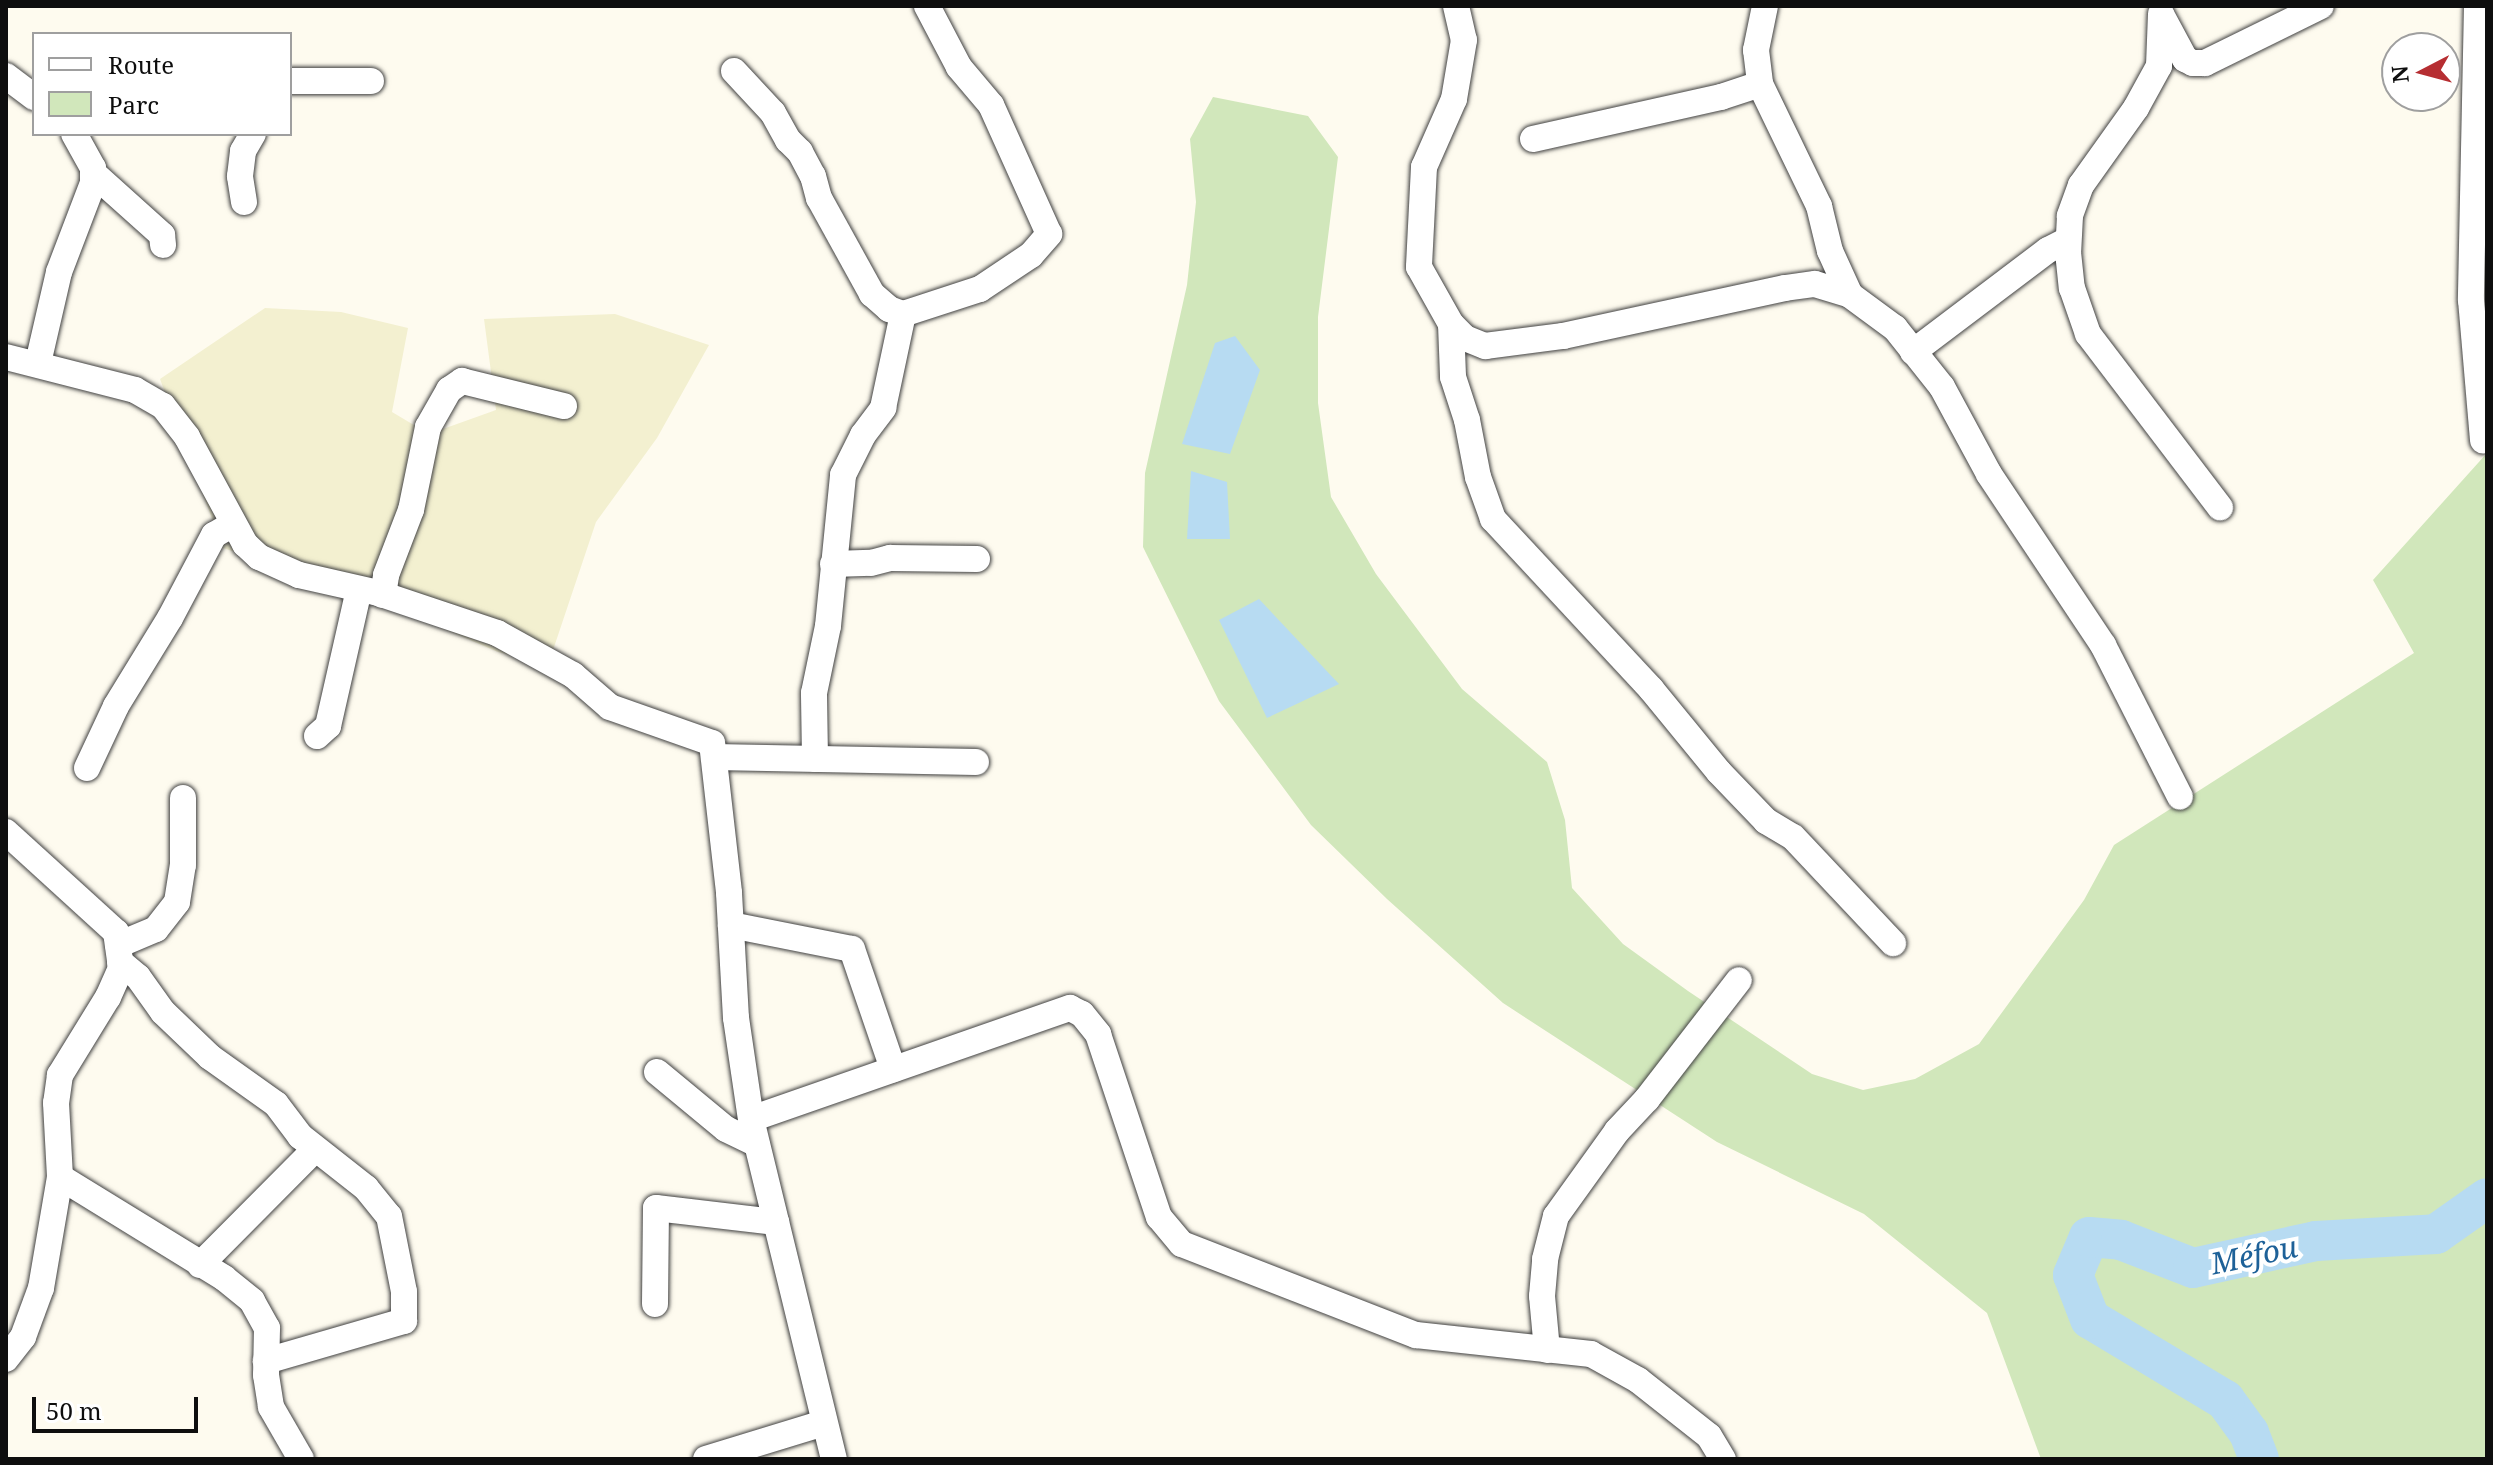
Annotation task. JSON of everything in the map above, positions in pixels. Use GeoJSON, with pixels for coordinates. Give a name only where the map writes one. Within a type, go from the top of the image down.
{"type":"FeatureCollection","features":[{"type":"Feature","properties":{"kind":"street"},"geometry":{"type":"LineString","coordinates":[[734,71],[773,113],[788,140],[800,152],[813,176],[819,198],[872,294],[889,309],[903,314],[980,289],[1031,255],[1049,234],[991,105],[959,67],[927,6]]}},
{"type":"Feature","properties":{"kind":"street"},"geometry":{"type":"LineString","coordinates":[[1456,6],[1464,40],[1454,99],[1424,167],[1419,267],[1451,324],[1465,338],[1485,346],[1563,336],[1785,288],[1815,284],[1850,295],[1895,328],[1942,387],[1989,474],[2103,645],[2180,797]]}},
{"type":"Feature","properties":{"kind":"street"},"geometry":{"type":"LineString","coordinates":[[1765,6],[1756,50],[1760,84],[1819,206],[1830,251],[1850,295]]}},
{"type":"Feature","properties":{"kind":"street"},"geometry":{"type":"LineString","coordinates":[[2159,10],[2185,59],[2205,63],[2321,6]]}},
{"type":"Feature","properties":{"kind":"street"},"geometry":{"type":"LineString","coordinates":[[2477,6],[2481,155],[2471,300],[2483,440]]}},
{"type":"Feature","properties":{"kind":"street"},"geometry":{"type":"LineString","coordinates":[[2159,10],[2159,66],[2136,108],[2081,185],[2070,216],[2068,240],[2072,288],[2088,334],[2220,507]]}},
{"type":"Feature","properties":{"kind":"street"},"geometry":{"type":"LineString","coordinates":[[6,76],[32,96]]}},
{"type":"Feature","properties":{"kind":"street"},"geometry":{"type":"LineString","coordinates":[[292,81],[371,81]]}},
{"type":"Feature","properties":{"kind":"street"},"geometry":{"type":"LineString","coordinates":[[1533,139],[1721,97],[1760,84]]}},
{"type":"Feature","properties":{"kind":"street"},"geometry":{"type":"LineString","coordinates":[[38,363],[59,272],[93,183],[93,168],[72,136]]}},
{"type":"Feature","properties":{"kind":"street"},"geometry":{"type":"LineString","coordinates":[[244,202],[240,176],[243,151],[252,136]]}},
{"type":"Feature","properties":{"kind":"street"},"geometry":{"type":"LineString","coordinates":[[93,173],[162,235],[163,245]]}},
{"type":"Feature","properties":{"kind":"street"},"geometry":{"type":"LineString","coordinates":[[1913,352],[2048,250],[2068,240]]}},
{"type":"Feature","properties":{"kind":"street"},"geometry":{"type":"LineString","coordinates":[[815,759],[814,693],[828,626],[843,475],[863,435],[883,408],[903,314]]}},
{"type":"Feature","properties":{"kind":"street"},"geometry":{"type":"LineString","coordinates":[[1451,324],[1453,377],[1467,420],[1478,477],[1493,519],[1651,689],[1719,772],[1766,821],[1793,837],[1893,943]]}},
{"type":"Feature","properties":{"kind":"street"},"geometry":{"type":"LineString","coordinates":[[6,357],[135,390],[163,406],[187,437],[245,544],[259,557],[299,575],[371,592],[497,633],[573,675],[610,707],[712,743],[731,925],[736,1018],[754,1131],[834,1459]]}},
{"type":"Feature","properties":{"kind":"street"},"geometry":{"type":"LineString","coordinates":[[317,736],[328,726],[371,592],[386,575],[411,510],[428,427],[449,390],[462,381],[564,406]]}},
{"type":"Feature","properties":{"kind":"street"},"geometry":{"type":"LineString","coordinates":[[87,768],[116,706],[170,618],[214,535],[233,524]]}},
{"type":"Feature","properties":{"kind":"street"},"geometry":{"type":"LineString","coordinates":[[833,564],[871,563],[890,558],[977,559]]}},
{"type":"Feature","properties":{"kind":"street"},"geometry":{"type":"LineString","coordinates":[[714,757],[976,762]]}},
{"type":"Feature","properties":{"kind":"street"},"geometry":{"type":"LineString","coordinates":[[119,953],[156,929],[177,902],[183,865],[183,798]]}},
{"type":"Feature","properties":{"kind":"street"},"geometry":{"type":"LineString","coordinates":[[6,832],[116,932],[121,968],[108,997],[60,1075],[56,1103],[60,1177],[41,1288],[17,1323],[23,1337],[6,1359]]}},
{"type":"Feature","properties":{"kind":"street"},"geometry":{"type":"LineString","coordinates":[[731,925],[852,949],[893,1069]]}},
{"type":"Feature","properties":{"kind":"street"},"geometry":{"type":"LineString","coordinates":[[119,953],[163,1012],[210,1057],[276,1104],[300,1136],[366,1188],[389,1216],[404,1292],[404,1321],[266,1361]]}},
{"type":"Feature","properties":{"kind":"street"},"geometry":{"type":"LineString","coordinates":[[1547,1350],[1542,1296],[1545,1259],[1556,1216],[1617,1131],[1647,1099],[1739,980]]}},
{"type":"Feature","properties":{"kind":"street"},"geometry":{"type":"LineString","coordinates":[[657,1072],[726,1129],[754,1131],[893,1069],[1070,1008],[1082,1014],[1098,1034],[1159,1217],[1182,1244],[1416,1335],[1591,1354],[1638,1380],[1709,1436],[1723,1459]]}},
{"type":"Feature","properties":{"kind":"street"},"geometry":{"type":"LineString","coordinates":[[200,1265],[315,1149]]}},
{"type":"Feature","properties":{"kind":"street"},"geometry":{"type":"LineString","coordinates":[[60,1177],[224,1278],[252,1301],[267,1328],[266,1361],[271,1407],[301,1459]]}},
{"type":"Feature","properties":{"kind":"street"},"geometry":{"type":"LineString","coordinates":[[655,1304],[656,1208],[776,1222]]}},
{"type":"Feature","properties":{"kind":"street"},"geometry":{"type":"LineString","coordinates":[[706,1459],[824,1423]]}},
{"type":"Feature","properties":{"kind":"shaded area"},"geometry":{"type":"Polygon","coordinates":[[[265,308],[341,312],[408,328],[392,412],[429,434],[496,410],[484,319],[615,314],[709,345],[657,438],[596,522],[548,665],[498,652],[360,593],[223,548],[160,379],[265,308]]]}},
{"type":"Feature","properties":{"kind":"green space"},"geometry":{"type":"Polygon","coordinates":[[[1213,97],[1308,116],[1338,157],[1318,317],[1318,403],[1331,497],[1376,574],[1462,689],[1547,762],[1565,820],[1572,888],[1623,944],[1688,991],[1812,1074],[1863,1090],[1915,1079],[1979,1044],[2084,900],[2114,845],[2414,653],[2373,580],[2487,453],[2487,1459],[2041,1459],[1987,1313],[1864,1214],[1717,1142],[1503,1003],[1387,899],[1311,825],[1219,701],[1143,547],[1145,473],[1187,285],[1196,202],[1190,139],[1213,97]]]}},
{"type":"Feature","properties":{"kind":"water"},"geometry":{"type":"Polygon","coordinates":[[[1235,336],[1260,370],[1230,454],[1182,444],[1215,343],[1235,336]]]}},
{"type":"Feature","properties":{"kind":"water"},"geometry":{"type":"Polygon","coordinates":[[[1191,471],[1227,482],[1230,539],[1187,539],[1191,471]]]}},
{"type":"Feature","properties":{"kind":"water"},"geometry":{"type":"Polygon","coordinates":[[[1259,599],[1339,684],[1267,718],[1219,620],[1259,599]]]}},
{"type":"Feature","properties":{"kind":"waterway","name":"Méfou"},"geometry":{"type":"LineString","coordinates":[[2259,1459],[2249,1433],[2225,1400],[2090,1319],[2073,1275],[2089,1237],[2121,1240],[2193,1268],[2316,1241],[2436,1234],[2487,1198]]}}]}
